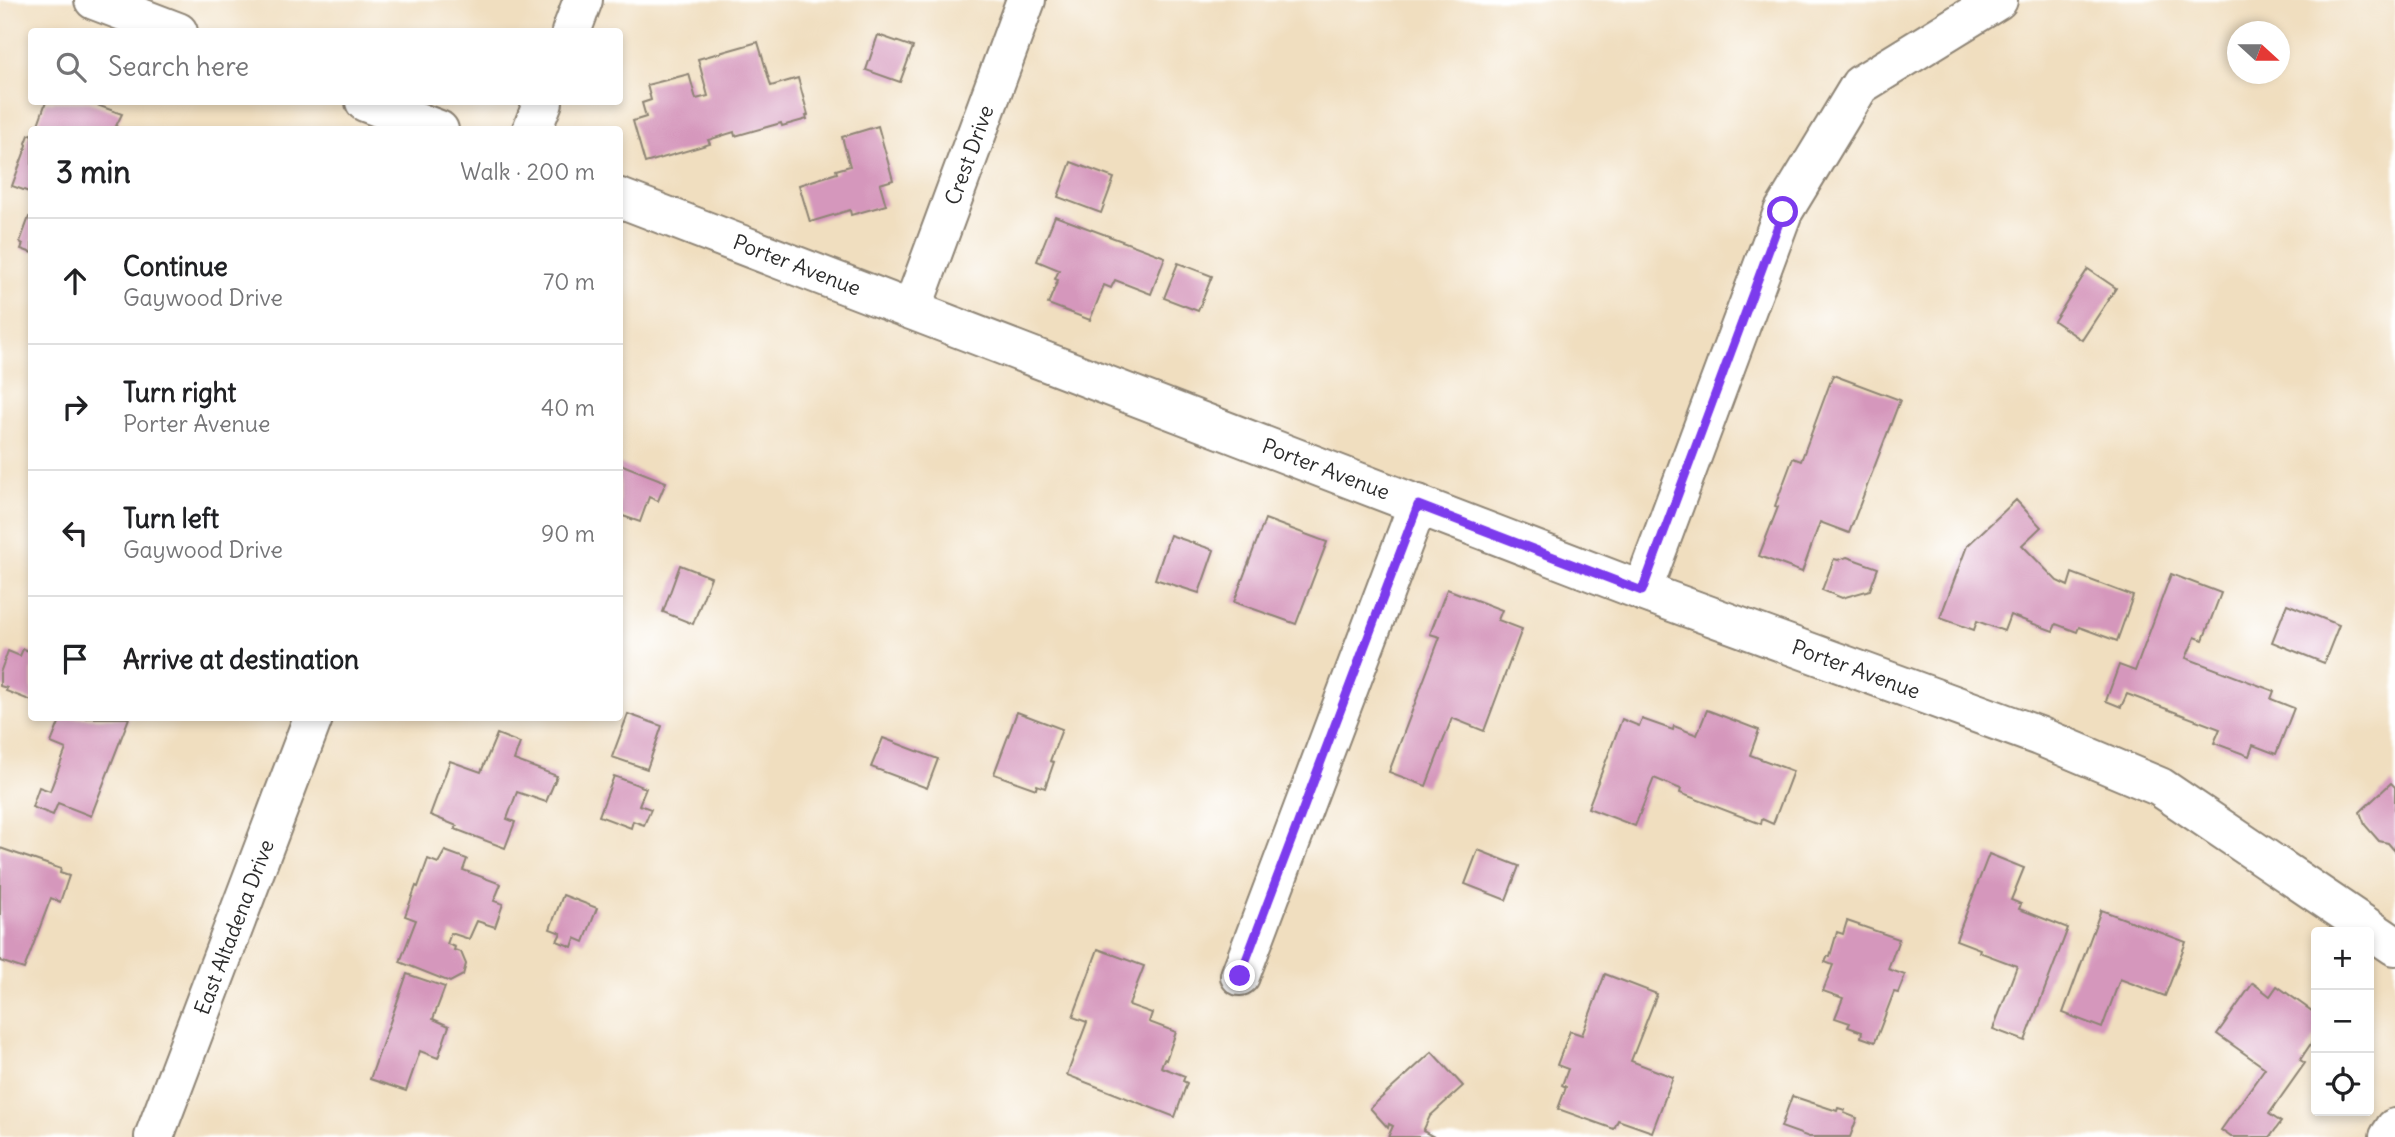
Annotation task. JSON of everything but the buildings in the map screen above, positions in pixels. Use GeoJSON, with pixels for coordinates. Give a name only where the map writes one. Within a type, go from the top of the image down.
{"type":"FeatureCollection","features":[{"type":"Feature","properties":{"kind":"street"},"geometry":{"type":"LineString","coordinates":[[94,0],[168,28]]}},
{"type":"Feature","properties":{"kind":"street"},"geometry":{"type":"LineString","coordinates":[[572,28],[583,0]]}},
{"type":"Feature","properties":{"kind":"street","name":"Crest Drive"},"geometry":{"type":"LineString","coordinates":[[912,309],[1026,0]]}},
{"type":"Feature","properties":{"kind":"street"},"geometry":{"type":"LineString","coordinates":[[1642,591],[1783,212],[1860,85],[1998,0]]}},
{"type":"Feature","properties":{"kind":"street"},"geometry":{"type":"LineString","coordinates":[[373,105],[428,126]]}},
{"type":"Feature","properties":{"kind":"street"},"geometry":{"type":"LineString","coordinates":[[534,126],[542,105]]}},
{"type":"Feature","properties":{"kind":"street","name":"Porter Avenue"},"geometry":{"type":"LineString","coordinates":[[623,199],[1642,591],[2039,736],[2160,787],[2395,946]]}},
{"type":"Feature","properties":{"kind":"street"},"geometry":{"type":"LineString","coordinates":[[1240,976],[1418,505]]}},
{"type":"Feature","properties":{"kind":"street","name":"East Altadena Drive"},"geometry":{"type":"LineString","coordinates":[[154,1137],[312,721]]}},
{"type":"Feature","properties":{"kind":"street"},"geometry":{"type":"LineString","coordinates":[[2389,1137],[2395,1129]]}},
{"type":"Feature","properties":{"kind":"route"},"geometry":{"type":"LineString","coordinates":[[1240,976],[1418,505],[1642,591],[1783,212]]}}]}
